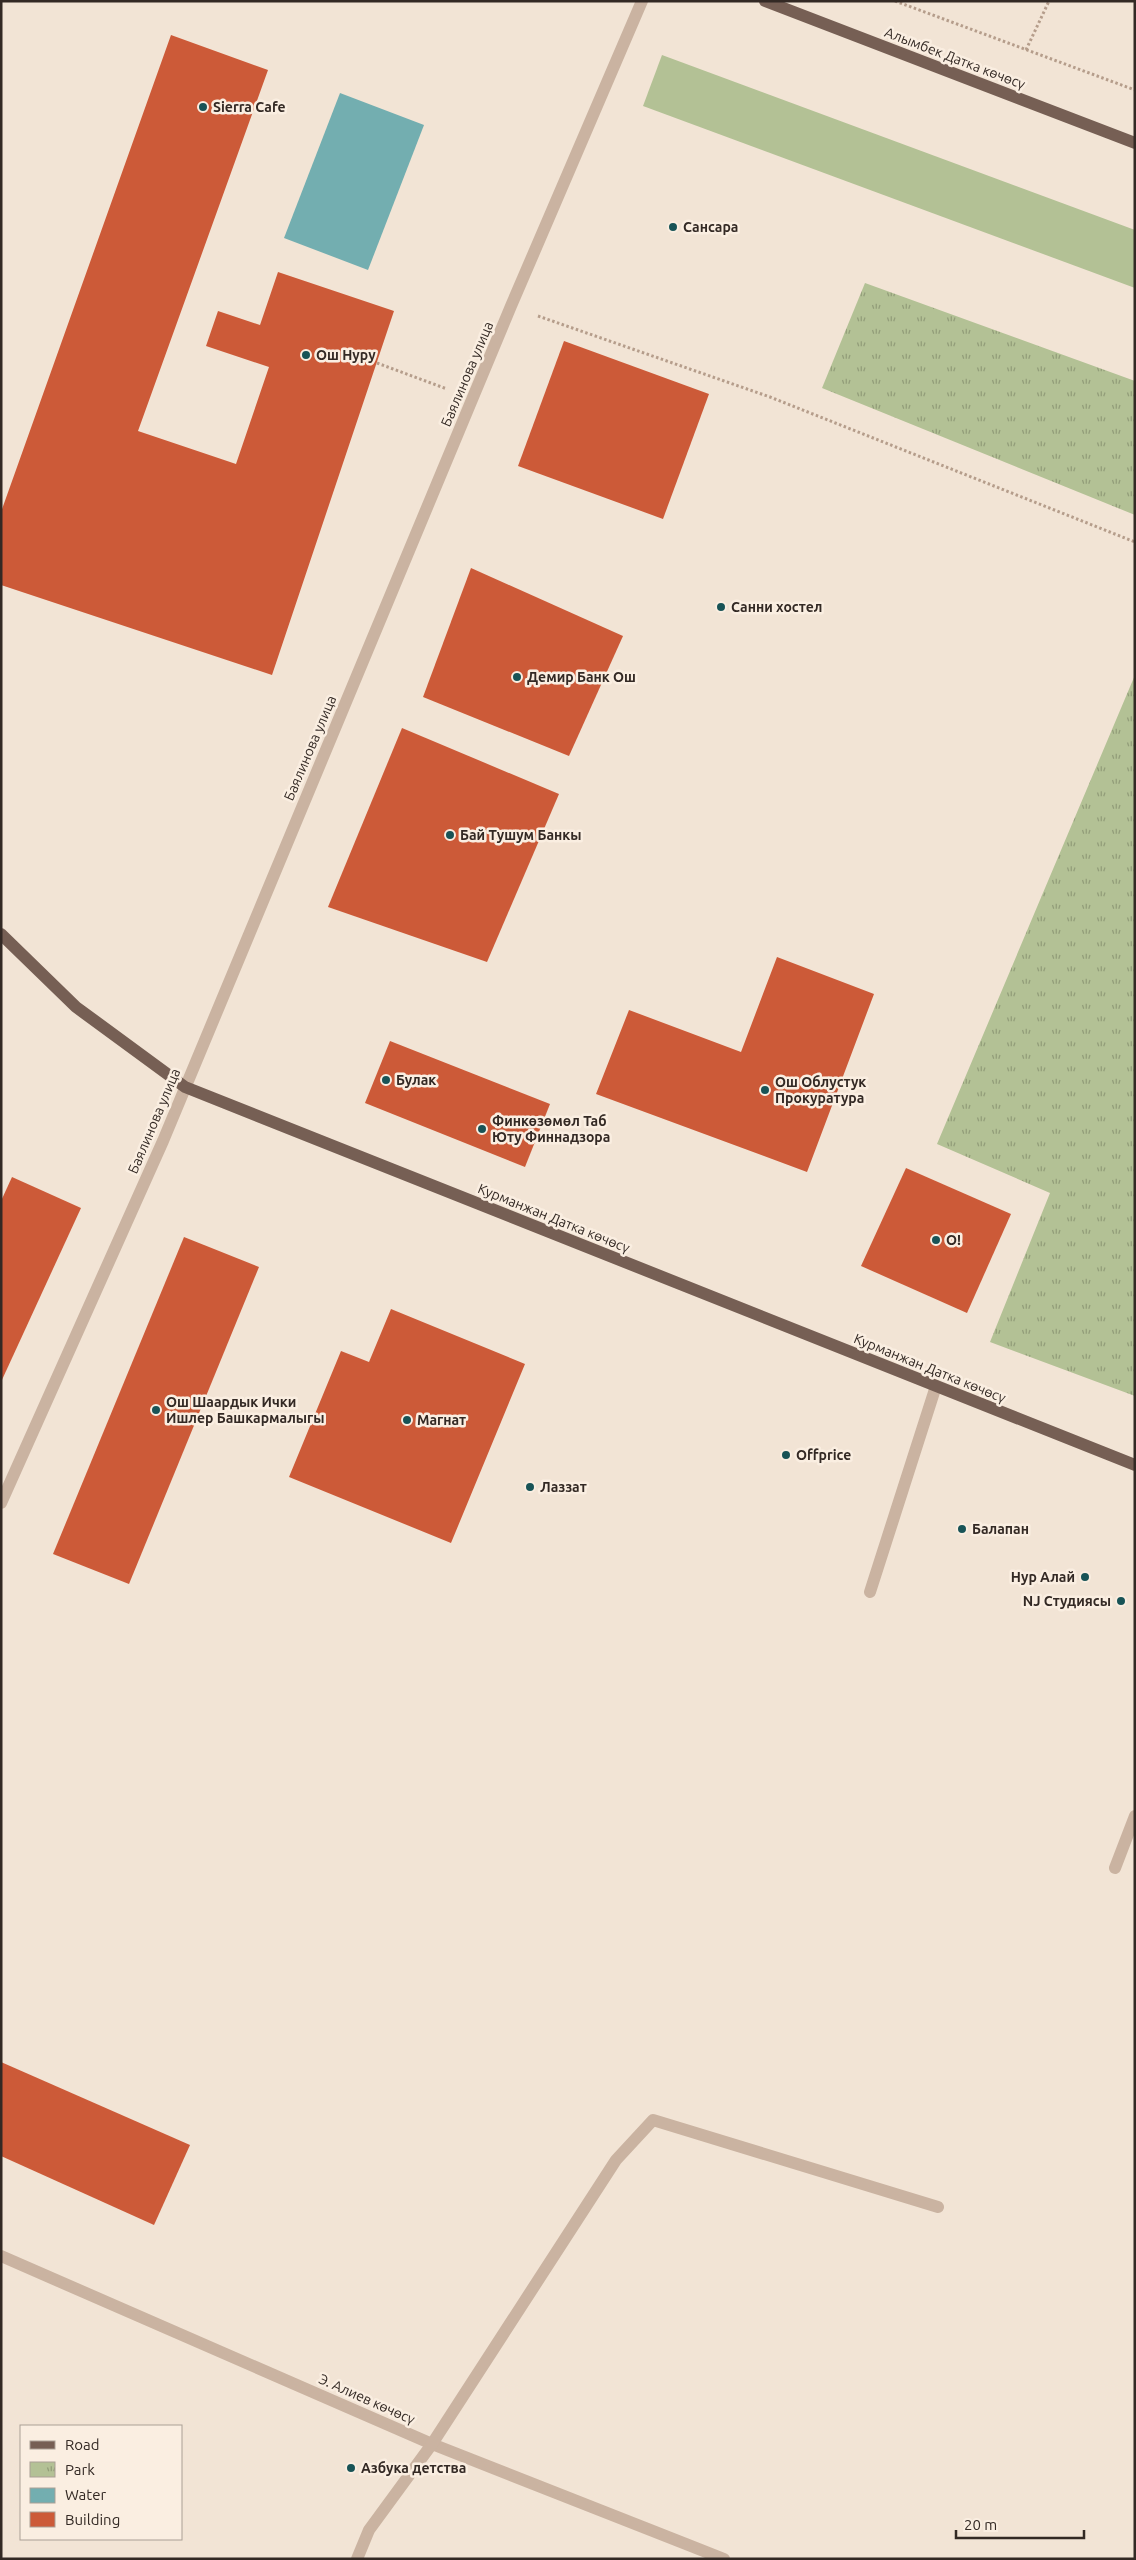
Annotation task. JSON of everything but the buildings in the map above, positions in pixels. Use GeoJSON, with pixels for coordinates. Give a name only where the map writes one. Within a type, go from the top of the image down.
{"type":"FeatureCollection","features":[{"type":"Feature","properties":{"kind":"main road","name":"Алымбек Датка көчөсү"},"geometry":{"type":"LineString","coordinates":[[765,1],[1135,143]]}},
{"type":"Feature","properties":{"kind":"main road","name":"Курманжан Датка көчөсү"},"geometry":{"type":"LineString","coordinates":[[1,934],[76,1007],[185,1087],[1135,1465]]}},
{"type":"Feature","properties":{"kind":"street","name":"Баялинова улица"},"geometry":{"type":"LineString","coordinates":[[1,1503],[185,1087],[511,306],[642,1]]}},
{"type":"Feature","properties":{"kind":"street"},"geometry":{"type":"LineString","coordinates":[[870,1592],[936,1386]]}},
{"type":"Feature","properties":{"kind":"street"},"geometry":{"type":"LineString","coordinates":[[1115,1868],[1135,1816]]}},
{"type":"Feature","properties":{"kind":"street"},"geometry":{"type":"LineString","coordinates":[[357,2559],[369,2530],[432,2444],[616,2160],[653,2120],[938,2208]]}},
{"type":"Feature","properties":{"kind":"street","name":"Э. Алиев көчөсү"},"geometry":{"type":"LineString","coordinates":[[1,2256],[432,2444],[724,2559]]}},
{"type":"Feature","properties":{"kind":"path"},"geometry":{"type":"LineString","coordinates":[[895,1],[1135,90]]}},
{"type":"Feature","properties":{"kind":"path"},"geometry":{"type":"LineString","coordinates":[[1026,50],[1049,1]]}},
{"type":"Feature","properties":{"kind":"path"},"geometry":{"type":"LineString","coordinates":[[511,306],[770,397],[1135,542]]}},
{"type":"Feature","properties":{"kind":"path"},"geometry":{"type":"LineString","coordinates":[[377,363],[473,398]]}},
{"type":"Feature","properties":{"kind":"green space"},"geometry":{"type":"Polygon","coordinates":[[[662,55],[1135,230],[1135,288],[643,106],[662,55]]]}},
{"type":"Feature","properties":{"kind":"green space"},"geometry":{"type":"Polygon","coordinates":[[[865,283],[1135,381],[1135,515],[822,388],[865,283]]]}},
{"type":"Feature","properties":{"kind":"green space"},"geometry":{"type":"Polygon","coordinates":[[[1135,675],[1135,1396],[990,1342],[1050,1193],[937,1144],[1135,675]]]}},
{"type":"Feature","properties":{"kind":"water"},"geometry":{"type":"Polygon","coordinates":[[[340,93],[424,125],[368,270],[284,238],[340,93]]]}},
{"type":"Feature","properties":{"kind":"place","name":"Sierra Cafe"},"geometry":{"type":"Point","coordinates":[203,107]}},
{"type":"Feature","properties":{"kind":"place","name":"Сансара"},"geometry":{"type":"Point","coordinates":[673,227]}},
{"type":"Feature","properties":{"kind":"place","name":"Ош Нуру"},"geometry":{"type":"Point","coordinates":[306,355]}},
{"type":"Feature","properties":{"kind":"place","name":"Санни хостел"},"geometry":{"type":"Point","coordinates":[721,607]}},
{"type":"Feature","properties":{"kind":"place","name":"Демир Банк Ош"},"geometry":{"type":"Point","coordinates":[517,677]}},
{"type":"Feature","properties":{"kind":"place","name":"Бай Тушум Банкы"},"geometry":{"type":"Point","coordinates":[450,835]}},
{"type":"Feature","properties":{"kind":"place","name":"Булак"},"geometry":{"type":"Point","coordinates":[386,1080]}},
{"type":"Feature","properties":{"kind":"place","name":"Ош Облустук Прокуратура"},"geometry":{"type":"Point","coordinates":[765,1090]}},
{"type":"Feature","properties":{"kind":"place","name":"Финкөзөмөл Таб Юту Финнадзора"},"geometry":{"type":"Point","coordinates":[482,1129]}},
{"type":"Feature","properties":{"kind":"place","name":"О!"},"geometry":{"type":"Point","coordinates":[936,1240]}},
{"type":"Feature","properties":{"kind":"place","name":"Ош Шаардык Ички Ишлер Башкармалыгы"},"geometry":{"type":"Point","coordinates":[156,1410]}},
{"type":"Feature","properties":{"kind":"place","name":"Магнат"},"geometry":{"type":"Point","coordinates":[407,1420]}},
{"type":"Feature","properties":{"kind":"place","name":"Offprice"},"geometry":{"type":"Point","coordinates":[786,1455]}},
{"type":"Feature","properties":{"kind":"place","name":"Лаззат"},"geometry":{"type":"Point","coordinates":[530,1487]}},
{"type":"Feature","properties":{"kind":"place","name":"Балапан"},"geometry":{"type":"Point","coordinates":[962,1529]}},
{"type":"Feature","properties":{"kind":"place","name":"Нур Алай"},"geometry":{"type":"Point","coordinates":[1085,1577]}},
{"type":"Feature","properties":{"kind":"place","name":"NJ Студиясы"},"geometry":{"type":"Point","coordinates":[1121,1601]}},
{"type":"Feature","properties":{"kind":"place","name":"Азбука детства"},"geometry":{"type":"Point","coordinates":[351,2468]}}]}
